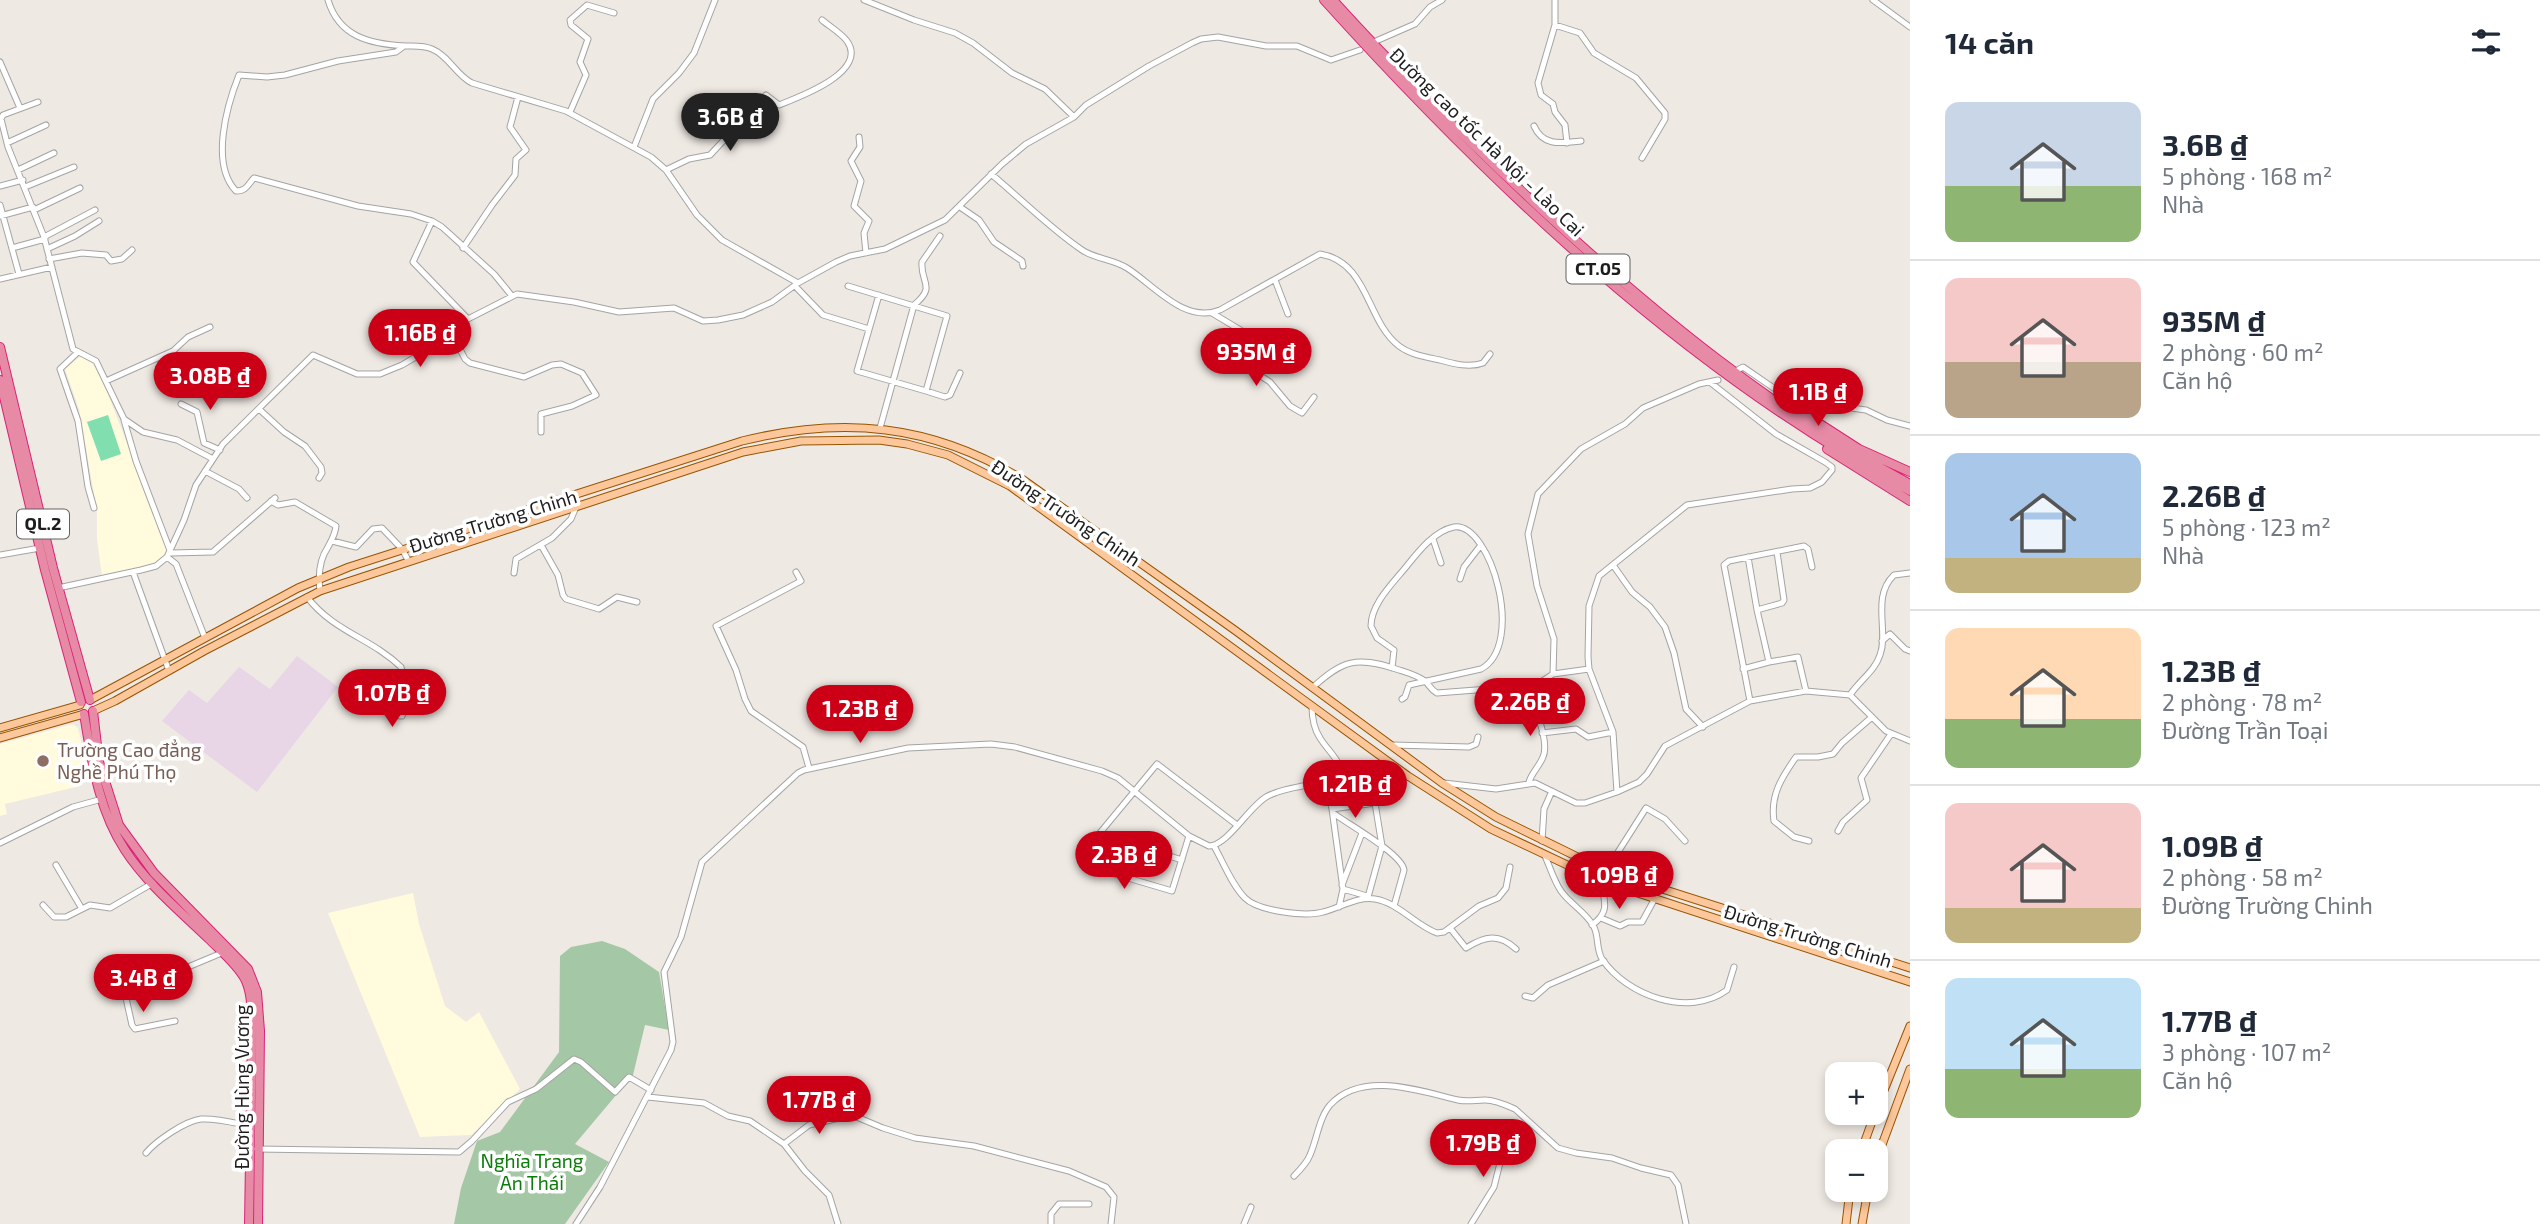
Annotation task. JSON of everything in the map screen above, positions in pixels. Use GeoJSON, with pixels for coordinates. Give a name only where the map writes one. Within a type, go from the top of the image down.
{"type":"FeatureCollection","features":[{"type":"Feature","properties":{"kind":"highway","name":"Đường cao tốc Hà Nội - Lào Cai"},"geometry":{"type":"LineString","coordinates":[[1324,0],[1441,125],[1643,309],[1720,370],[1795,423],[1856,462],[1910,491]]}},
{"type":"Feature","properties":{"kind":"highway","name":"Đường cao tốc Hà Nội - Lào Cai"},"geometry":{"type":"LineString","coordinates":[[1333,0],[1444,117],[1647,303],[1759,389],[1859,457],[1910,484]]}},
{"type":"Feature","properties":{"kind":"highway","name":"QL.2"},"geometry":{"type":"LineString","coordinates":[[0,347],[58,588],[83,703],[80,709],[90,712],[94,706],[83,703]]}},
{"type":"Feature","properties":{"kind":"highway","name":"QL.2"},"geometry":{"type":"LineString","coordinates":[[0,380],[40,548],[83,703]]}},
{"type":"Feature","properties":{"kind":"highway"},"geometry":{"type":"LineString","coordinates":[[1759,389],[1797,409],[1859,449],[1910,472]]}},
{"type":"Feature","properties":{"kind":"highway"},"geometry":{"type":"LineString","coordinates":[[1795,423],[1839,458],[1910,501]]}},
{"type":"Feature","properties":{"kind":"highway","name":"Đường Hùng Vương"},"geometry":{"type":"LineString","coordinates":[[90,712],[92,763],[112,828],[127,853],[153,883],[251,974],[259,1000],[249,1224]]}},
{"type":"Feature","properties":{"kind":"highway","name":"Đường Hùng Vương"},"geometry":{"type":"LineString","coordinates":[[90,712],[99,762],[118,825],[154,873],[227,951],[242,974],[250,993],[250,1126],[254,1149],[258,1224]]}},
{"type":"Feature","properties":{"kind":"main road","name":"Đường Trường Chinh"},"geometry":{"type":"LineString","coordinates":[[0,728],[83,703],[318,578],[402,549],[565,500],[742,441],[777,433],[832,427],[880,428],[951,444],[1020,478],[1443,783],[1496,817],[1606,871],[1910,967]]}},
{"type":"Feature","properties":{"kind":"main road"},"geometry":{"type":"LineString","coordinates":[[832,427],[833,439]]}},
{"type":"Feature","properties":{"kind":"main road","name":"Đường Trường Chinh"},"geometry":{"type":"LineString","coordinates":[[0,738],[90,712],[307,597],[408,560],[743,452],[790,443],[833,439],[878,440],[932,450],[970,464],[1014,488],[1408,776],[1491,829],[1601,881],[1910,984]]}},
{"type":"Feature","properties":{"kind":"main road"},"geometry":{"type":"LineString","coordinates":[[1014,488],[1020,478]]}},
{"type":"Feature","properties":{"kind":"main road"},"geometry":{"type":"LineString","coordinates":[[1350,733],[1359,722]]}},
{"type":"Feature","properties":{"kind":"main road"},"geometry":{"type":"LineString","coordinates":[[1658,901],[1665,891]]}},
{"type":"Feature","properties":{"kind":"main road"},"geometry":{"type":"LineString","coordinates":[[1888,1079],[1910,1026]]}},
{"type":"Feature","properties":{"kind":"main road"},"geometry":{"type":"LineString","coordinates":[[1883,1139],[1910,1069]]}},
{"type":"Feature","properties":{"kind":"main road"},"geometry":{"type":"LineString","coordinates":[[1846,1224],[1849,1202]]}},
{"type":"Feature","properties":{"kind":"main road"},"geometry":{"type":"LineString","coordinates":[[1863,1224],[1866,1202]]}},
{"type":"Feature","properties":{"kind":"street"},"geometry":{"type":"LineString","coordinates":[[328,0],[335,18],[358,38],[372,43],[431,48],[445,56],[467,81],[570,113],[634,147],[666,170],[697,215],[722,240],[797,284],[825,316],[869,329]]}},
{"type":"Feature","properties":{"kind":"street"},"geometry":{"type":"LineString","coordinates":[[634,147],[653,100],[692,58],[715,0]]}},
{"type":"Feature","properties":{"kind":"street"},"geometry":{"type":"LineString","coordinates":[[864,0],[955,33],[973,43],[1012,73],[1045,89],[1074,117]]}},
{"type":"Feature","properties":{"kind":"street"},"geometry":{"type":"LineString","coordinates":[[1424,0],[1430,8]]}},
{"type":"Feature","properties":{"kind":"street"},"geometry":{"type":"LineString","coordinates":[[1376,41],[1415,24],[1442,0]]}},
{"type":"Feature","properties":{"kind":"street"},"geometry":{"type":"LineString","coordinates":[[1555,0],[1555,25],[1538,87],[1541,95],[1553,104],[1564,125],[1567,143]]}},
{"type":"Feature","properties":{"kind":"street"},"geometry":{"type":"LineString","coordinates":[[1873,0],[1910,27]]}},
{"type":"Feature","properties":{"kind":"street"},"geometry":{"type":"LineString","coordinates":[[570,113],[586,75],[580,62],[588,39],[571,25],[570,20],[587,5],[614,13]]}},
{"type":"Feature","properties":{"kind":"street"},"geometry":{"type":"LineString","coordinates":[[666,170],[690,159],[709,155],[766,95],[779,105],[809,94],[835,77],[850,61],[851,53],[847,40],[822,20]]}},
{"type":"Feature","properties":{"kind":"street"},"geometry":{"type":"LineString","coordinates":[[1555,25],[1580,33],[1594,53],[1636,78],[1665,113],[1665,119],[1642,158]]}},
{"type":"Feature","properties":{"kind":"street"},"geometry":{"type":"LineString","coordinates":[[58,588],[156,566],[169,555],[196,485],[219,450],[313,355],[357,374],[378,374],[402,365],[434,346],[468,319],[512,296],[524,294],[619,312],[674,308],[697,319],[709,321],[752,312],[836,262],[885,249],[945,220],[991,174],[1049,129],[1074,117],[1086,105],[1135,74],[1201,38],[1218,37],[1266,46],[1297,46],[1331,60],[1360,50]]}},
{"type":"Feature","properties":{"kind":"street"},"geometry":{"type":"LineString","coordinates":[[404,46],[396,52],[338,61],[272,77],[239,75],[223,126],[225,168],[236,191],[249,186],[254,178],[358,206],[411,214],[432,221],[494,274],[512,296]]}},
{"type":"Feature","properties":{"kind":"street"},"geometry":{"type":"LineString","coordinates":[[0,62],[20,108]]}},
{"type":"Feature","properties":{"kind":"street"},"geometry":{"type":"LineString","coordinates":[[0,85],[10,82]]}},
{"type":"Feature","properties":{"kind":"street"},"geometry":{"type":"LineString","coordinates":[[463,248],[515,175],[516,159],[525,152],[525,146],[510,127],[518,97]]}},
{"type":"Feature","properties":{"kind":"street"},"geometry":{"type":"LineString","coordinates":[[38,102],[1,117],[7,145],[44,238],[73,349],[96,361],[124,419],[169,555],[176,564],[205,638]]}},
{"type":"Feature","properties":{"kind":"street"},"geometry":{"type":"LineString","coordinates":[[0,148],[46,125]]}},
{"type":"Feature","properties":{"kind":"street"},"geometry":{"type":"LineString","coordinates":[[1534,126],[1545,140],[1567,143],[1581,141]]}},
{"type":"Feature","properties":{"kind":"street"},"geometry":{"type":"LineString","coordinates":[[859,137],[860,147],[851,160],[860,181],[855,206],[869,221],[864,233],[866,253]]}},
{"type":"Feature","properties":{"kind":"street"},"geometry":{"type":"LineString","coordinates":[[18,170],[54,153]]}},
{"type":"Feature","properties":{"kind":"street"},"geometry":{"type":"LineString","coordinates":[[25,187],[74,167]]}},
{"type":"Feature","properties":{"kind":"street"},"geometry":{"type":"LineString","coordinates":[[991,174],[1082,251],[1124,266],[1166,298],[1193,312],[1212,313],[1239,301],[1316,255],[1325,255],[1356,275],[1388,333],[1405,350],[1474,366],[1483,363],[1490,354]]}},
{"type":"Feature","properties":{"kind":"street"},"geometry":{"type":"LineString","coordinates":[[0,186],[23,180]]}},
{"type":"Feature","properties":{"kind":"street"},"geometry":{"type":"LineString","coordinates":[[1,215],[33,208],[80,188]]}},
{"type":"Feature","properties":{"kind":"street"},"geometry":{"type":"LineString","coordinates":[[0,205],[19,274]]}},
{"type":"Feature","properties":{"kind":"street"},"geometry":{"type":"LineString","coordinates":[[960,207],[979,220],[994,242],[1022,261],[1023,266]]}},
{"type":"Feature","properties":{"kind":"street"},"geometry":{"type":"LineString","coordinates":[[12,248],[44,238],[95,210]]}},
{"type":"Feature","properties":{"kind":"street"},"geometry":{"type":"LineString","coordinates":[[47,249],[99,221]]}},
{"type":"Feature","properties":{"kind":"street"},"geometry":{"type":"LineString","coordinates":[[432,221],[413,262],[468,319]]}},
{"type":"Feature","properties":{"kind":"street"},"geometry":{"type":"LineString","coordinates":[[880,428],[914,305],[924,297],[927,288],[922,262],[940,236]]}},
{"type":"Feature","properties":{"kind":"street"},"geometry":{"type":"LineString","coordinates":[[50,258],[86,253],[119,261],[132,250]]}},
{"type":"Feature","properties":{"kind":"street"},"geometry":{"type":"LineString","coordinates":[[0,279],[51,267]]}},
{"type":"Feature","properties":{"kind":"street"},"geometry":{"type":"LineString","coordinates":[[1275,280],[1288,314]]}},
{"type":"Feature","properties":{"kind":"street"},"geometry":{"type":"LineString","coordinates":[[848,286],[947,316],[926,391]]}},
{"type":"Feature","properties":{"kind":"street"},"geometry":{"type":"LineString","coordinates":[[879,295],[857,371],[945,397],[950,395],[960,373]]}},
{"type":"Feature","properties":{"kind":"street"},"geometry":{"type":"LineString","coordinates":[[1212,313],[1242,331],[1247,367],[1270,382],[1295,410],[1306,411],[1314,397]]}},
{"type":"Feature","properties":{"kind":"street"},"geometry":{"type":"LineString","coordinates":[[106,381],[173,351],[188,337],[209,327]]}},
{"type":"Feature","properties":{"kind":"street"},"geometry":{"type":"LineString","coordinates":[[451,332],[467,361],[481,367],[524,377],[556,365],[573,368],[582,373],[596,395],[572,406],[541,414],[541,432]]}},
{"type":"Feature","properties":{"kind":"street"},"geometry":{"type":"LineString","coordinates":[[78,352],[60,369],[78,421],[88,487],[94,508]]}},
{"type":"Feature","properties":{"kind":"street"},"geometry":{"type":"LineString","coordinates":[[1734,372],[1743,367],[1813,415],[1828,405],[1866,410],[1887,420],[1910,426]]}},
{"type":"Feature","properties":{"kind":"street"},"geometry":{"type":"LineString","coordinates":[[1553,674],[1553,639],[1537,586],[1528,534],[1538,494],[1581,449],[1625,424],[1643,408],[1699,384],[1717,380]]}},
{"type":"Feature","properties":{"kind":"street"},"geometry":{"type":"LineString","coordinates":[[1617,792],[1613,732],[1589,669],[1589,606],[1598,578],[1688,505],[1810,488],[1818,485],[1831,472],[1830,465],[1776,434],[1711,383]]}},
{"type":"Feature","properties":{"kind":"street"},"geometry":{"type":"LineString","coordinates":[[181,404],[197,412],[204,443],[219,450]]}},
{"type":"Feature","properties":{"kind":"street"},"geometry":{"type":"LineString","coordinates":[[259,409],[284,432],[305,446],[321,467],[319,478]]}},
{"type":"Feature","properties":{"kind":"street"},"geometry":{"type":"LineString","coordinates":[[124,419],[143,432],[177,440],[213,459]]}},
{"type":"Feature","properties":{"kind":"street"},"geometry":{"type":"LineString","coordinates":[[205,471],[239,489],[247,498]]}},
{"type":"Feature","properties":{"kind":"street"},"geometry":{"type":"LineString","coordinates":[[169,555],[213,552],[273,499],[278,505],[295,502],[334,524],[337,529],[323,555],[318,578],[320,591]]}},
{"type":"Feature","properties":{"kind":"street"},"geometry":{"type":"LineString","coordinates":[[514,573],[516,559],[561,530],[572,517],[576,507]]}},
{"type":"Feature","properties":{"kind":"street"},"geometry":{"type":"LineString","coordinates":[[332,541],[356,547],[373,529],[379,527],[402,549],[408,560]]}},
{"type":"Feature","properties":{"kind":"street"},"geometry":{"type":"LineString","coordinates":[[1392,668],[1394,650],[1374,634],[1371,626],[1371,617],[1380,601],[1404,569],[1433,539],[1451,528],[1472,532],[1481,545],[1500,592],[1503,631],[1498,652],[1490,663],[1481,669],[1409,685],[1402,699]]}},
{"type":"Feature","properties":{"kind":"street"},"geometry":{"type":"LineString","coordinates":[[1433,539],[1441,563]]}},
{"type":"Feature","properties":{"kind":"street"},"geometry":{"type":"LineString","coordinates":[[541,545],[558,575],[566,599],[600,609],[617,597],[637,602]]}},
{"type":"Feature","properties":{"kind":"street"},"geometry":{"type":"LineString","coordinates":[[1460,579],[1464,567],[1481,545]]}},
{"type":"Feature","properties":{"kind":"street"},"geometry":{"type":"LineString","coordinates":[[1750,701],[1724,565],[1729,561],[1799,546],[1806,547],[1812,567]]}},
{"type":"Feature","properties":{"kind":"street"},"geometry":{"type":"LineString","coordinates":[[0,555],[40,548]]}},
{"type":"Feature","properties":{"kind":"street"},"geometry":{"type":"LineString","coordinates":[[1757,610],[1784,601],[1777,552]]}},
{"type":"Feature","properties":{"kind":"street"},"geometry":{"type":"LineString","coordinates":[[1748,557],[1769,662]]}},
{"type":"Feature","properties":{"kind":"street"},"geometry":{"type":"LineString","coordinates":[[1613,565],[1632,592],[1650,607],[1665,627],[1674,653],[1686,709],[1703,727]]}},
{"type":"Feature","properties":{"kind":"street"},"geometry":{"type":"LineString","coordinates":[[134,572],[169,671]]}},
{"type":"Feature","properties":{"kind":"street"},"geometry":{"type":"LineString","coordinates":[[796,572],[801,581],[716,626],[736,670],[749,708],[803,747],[809,768]]}},
{"type":"Feature","properties":{"kind":"street"},"geometry":{"type":"LineString","coordinates":[[1850,695],[1876,664],[1881,652],[1880,616],[1888,583],[1895,575],[1910,573]]}},
{"type":"Feature","properties":{"kind":"street"},"geometry":{"type":"LineString","coordinates":[[307,597],[321,614],[346,632],[374,646],[401,667],[407,698],[402,716],[390,715],[384,710]]}},
{"type":"Feature","properties":{"kind":"street"},"geometry":{"type":"LineString","coordinates":[[1882,640],[1890,634],[1910,651]]}},
{"type":"Feature","properties":{"kind":"street"},"geometry":{"type":"LineString","coordinates":[[1743,669],[1798,657],[1806,691]]}},
{"type":"Feature","properties":{"kind":"street"},"geometry":{"type":"LineString","coordinates":[[1312,688],[1334,670],[1364,660],[1425,681],[1437,693],[1462,690],[1529,690],[1553,674],[1589,669]]}},
{"type":"Feature","properties":{"kind":"street"},"geometry":{"type":"LineString","coordinates":[[1462,674],[1462,690]]}},
{"type":"Feature","properties":{"kind":"street"},"geometry":{"type":"LineString","coordinates":[[1529,690],[1542,733],[1545,754],[1529,782]]}},
{"type":"Feature","properties":{"kind":"street"},"geometry":{"type":"LineString","coordinates":[[1443,783],[1496,789],[1529,782],[1540,784],[1578,803],[1617,792],[1646,776],[1665,746],[1750,701],[1806,691],[1850,695],[1891,734],[1910,741]]}},
{"type":"Feature","properties":{"kind":"street"},"geometry":{"type":"LineString","coordinates":[[1311,705],[1313,720],[1321,740],[1342,767],[1342,782]]}},
{"type":"Feature","properties":{"kind":"street"},"geometry":{"type":"LineString","coordinates":[[1809,841],[1794,836],[1774,821],[1779,781],[1796,757],[1833,754],[1872,717]]}},
{"type":"Feature","properties":{"kind":"street"},"geometry":{"type":"LineString","coordinates":[[1542,733],[1576,729],[1588,737],[1613,732]]}},
{"type":"Feature","properties":{"kind":"street"},"geometry":{"type":"LineString","coordinates":[[1839,831],[1842,824],[1867,800],[1861,778],[1891,734]]}},
{"type":"Feature","properties":{"kind":"street"},"geometry":{"type":"LineString","coordinates":[[1391,745],[1469,747],[1476,744],[1478,737]]}},
{"type":"Feature","properties":{"kind":"street"},"geometry":{"type":"LineString","coordinates":[[576,1224],[595,1196],[668,1059],[673,1042],[664,972],[681,937],[702,862],[791,778],[809,768],[908,748],[1003,744],[1102,771],[1118,778],[1189,835],[1202,844],[1214,846]]}},
{"type":"Feature","properties":{"kind":"street"},"geometry":{"type":"LineString","coordinates":[[1189,835],[1174,889],[1171,891],[1091,867],[1088,861],[1099,834],[1134,789],[1155,765],[1159,764],[1237,825]]}},
{"type":"Feature","properties":{"kind":"street"},"geometry":{"type":"LineString","coordinates":[[1214,846],[1258,803],[1271,795],[1294,788],[1408,776]]}},
{"type":"Feature","properties":{"kind":"street"},"geometry":{"type":"LineString","coordinates":[[1370,897],[1382,846],[1372,778]]}},
{"type":"Feature","properties":{"kind":"street"},"geometry":{"type":"LineString","coordinates":[[1327,784],[1343,887]]}},
{"type":"Feature","properties":{"kind":"street"},"geometry":{"type":"LineString","coordinates":[[1542,841],[1544,809],[1552,791]]}},
{"type":"Feature","properties":{"kind":"street"},"geometry":{"type":"LineString","coordinates":[[0,844],[73,807],[102,799]]}},
{"type":"Feature","properties":{"kind":"street"},"geometry":{"type":"LineString","coordinates":[[1332,811],[1375,803]]}},
{"type":"Feature","properties":{"kind":"street"},"geometry":{"type":"LineString","coordinates":[[1606,871],[1646,808],[1665,819],[1685,841]]}},
{"type":"Feature","properties":{"kind":"street"},"geometry":{"type":"LineString","coordinates":[[1332,811],[1382,846],[1405,867],[1394,906]]}},
{"type":"Feature","properties":{"kind":"street"},"geometry":{"type":"LineString","coordinates":[[1335,829],[1345,822]]}},
{"type":"Feature","properties":{"kind":"street"},"geometry":{"type":"LineString","coordinates":[[1099,834],[1182,860]]}},
{"type":"Feature","properties":{"kind":"street"},"geometry":{"type":"LineString","coordinates":[[1339,907],[1343,887],[1362,834]]}},
{"type":"Feature","properties":{"kind":"street"},"geometry":{"type":"LineString","coordinates":[[1214,846],[1241,894],[1250,902],[1280,911],[1322,913],[1370,897]]}},
{"type":"Feature","properties":{"kind":"street"},"geometry":{"type":"LineString","coordinates":[[1545,856],[1561,892],[1592,925],[1604,961],[1638,990],[1662,999],[1702,1002],[1726,991],[1734,967]]}},
{"type":"Feature","properties":{"kind":"street"},"geometry":{"type":"LineString","coordinates":[[56,865],[82,909]]}},
{"type":"Feature","properties":{"kind":"street"},"geometry":{"type":"LineString","coordinates":[[1343,887],[1394,906],[1433,932],[1441,933],[1501,894],[1506,888],[1510,867]]}},
{"type":"Feature","properties":{"kind":"street"},"geometry":{"type":"LineString","coordinates":[[1592,925],[1605,911],[1601,881]]}},
{"type":"Feature","properties":{"kind":"street"},"geometry":{"type":"LineString","coordinates":[[43,905],[54,917],[66,916],[91,905],[110,908],[153,883]]}},
{"type":"Feature","properties":{"kind":"street"},"geometry":{"type":"LineString","coordinates":[[1601,918],[1621,927],[1629,922],[1642,922],[1658,901]]}},
{"type":"Feature","properties":{"kind":"street"},"geometry":{"type":"LineString","coordinates":[[1450,928],[1466,948],[1476,941],[1492,937],[1503,939],[1516,949]]}},
{"type":"Feature","properties":{"kind":"street"},"geometry":{"type":"LineString","coordinates":[[175,1021],[135,1029],[124,989],[156,980],[227,951]]}},
{"type":"Feature","properties":{"kind":"street"},"geometry":{"type":"LineString","coordinates":[[1525,996],[1533,998],[1548,985],[1604,961]]}},
{"type":"Feature","properties":{"kind":"street"},"geometry":{"type":"LineString","coordinates":[[254,1149],[459,1152],[508,1102],[536,1088],[574,1059],[615,1092],[629,1077],[650,1093],[704,1103],[728,1115],[750,1121],[784,1144],[805,1171],[829,1195],[838,1224]]}},
{"type":"Feature","properties":{"kind":"street"},"geometry":{"type":"LineString","coordinates":[[1294,1176],[1309,1158],[1323,1118],[1331,1104],[1356,1088],[1399,1087],[1427,1091],[1459,1101],[1490,1100],[1507,1105],[1558,1148],[1612,1158],[1671,1175],[1678,1185],[1686,1224]]}},
{"type":"Feature","properties":{"kind":"street"},"geometry":{"type":"LineString","coordinates":[[784,1144],[809,1125],[852,1115],[915,1138],[984,1149],[1069,1171],[1098,1182],[1114,1197],[1111,1224]]}},
{"type":"Feature","properties":{"kind":"street"},"geometry":{"type":"LineString","coordinates":[[146,1153],[156,1142],[198,1120],[220,1120],[250,1126]]}},
{"type":"Feature","properties":{"kind":"street"},"geometry":{"type":"LineString","coordinates":[[1471,1224],[1494,1187],[1506,1139]]}},
{"type":"Feature","properties":{"kind":"street"},"geometry":{"type":"LineString","coordinates":[[1051,1224],[1051,1214],[1059,1204],[1089,1204]]}},
{"type":"Feature","properties":{"kind":"street"},"geometry":{"type":"LineString","coordinates":[[1244,1224],[1251,1207]]}},
{"type":"Feature","properties":{"kind":"shaded area"},"geometry":{"type":"Polygon","coordinates":[[[81,356],[95,365],[101,376],[169,553],[155,565],[102,577],[97,539],[97,511],[79,409],[65,369],[81,356]]]}},
{"type":"Feature","properties":{"kind":"shaded area"},"geometry":{"type":"Polygon","coordinates":[[[297,656],[338,687],[257,792],[162,721],[189,690],[207,703],[239,667],[270,689],[297,656]]]}},
{"type":"Feature","properties":{"kind":"shaded area","name":"Trường Cao đẳng Nghề Phú Thọ"},"geometry":{"type":"Polygon","coordinates":[[[73,724],[78,728],[90,778],[79,781],[80,786],[5,804],[7,814],[0,816],[0,744],[73,724]]]}},
{"type":"Feature","properties":{"kind":"shaded area"},"geometry":{"type":"Polygon","coordinates":[[[413,893],[419,924],[445,1006],[466,1022],[479,1012],[520,1089],[471,1135],[420,1137],[328,913],[413,893]]]}},
{"type":"Feature","properties":{"kind":"green space"},"geometry":{"type":"Polygon","coordinates":[[[108,415],[121,454],[101,461],[87,422],[108,415]]]}},
{"type":"Feature","properties":{"kind":"green space","name":"Nghĩa Trang An Thái"},"geometry":{"type":"Polygon","coordinates":[[[602,941],[625,949],[659,972],[669,1030],[645,1025],[633,1075],[575,1144],[609,1162],[565,1224],[454,1224],[461,1188],[477,1141],[500,1132],[559,1052],[560,956],[571,947],[602,941]]]}},
{"type":"Feature","properties":{"kind":"place","name":"Trường Cao đẳng Nghề Phú Thọ"},"geometry":{"type":"Point","coordinates":[43,761]}}]}
